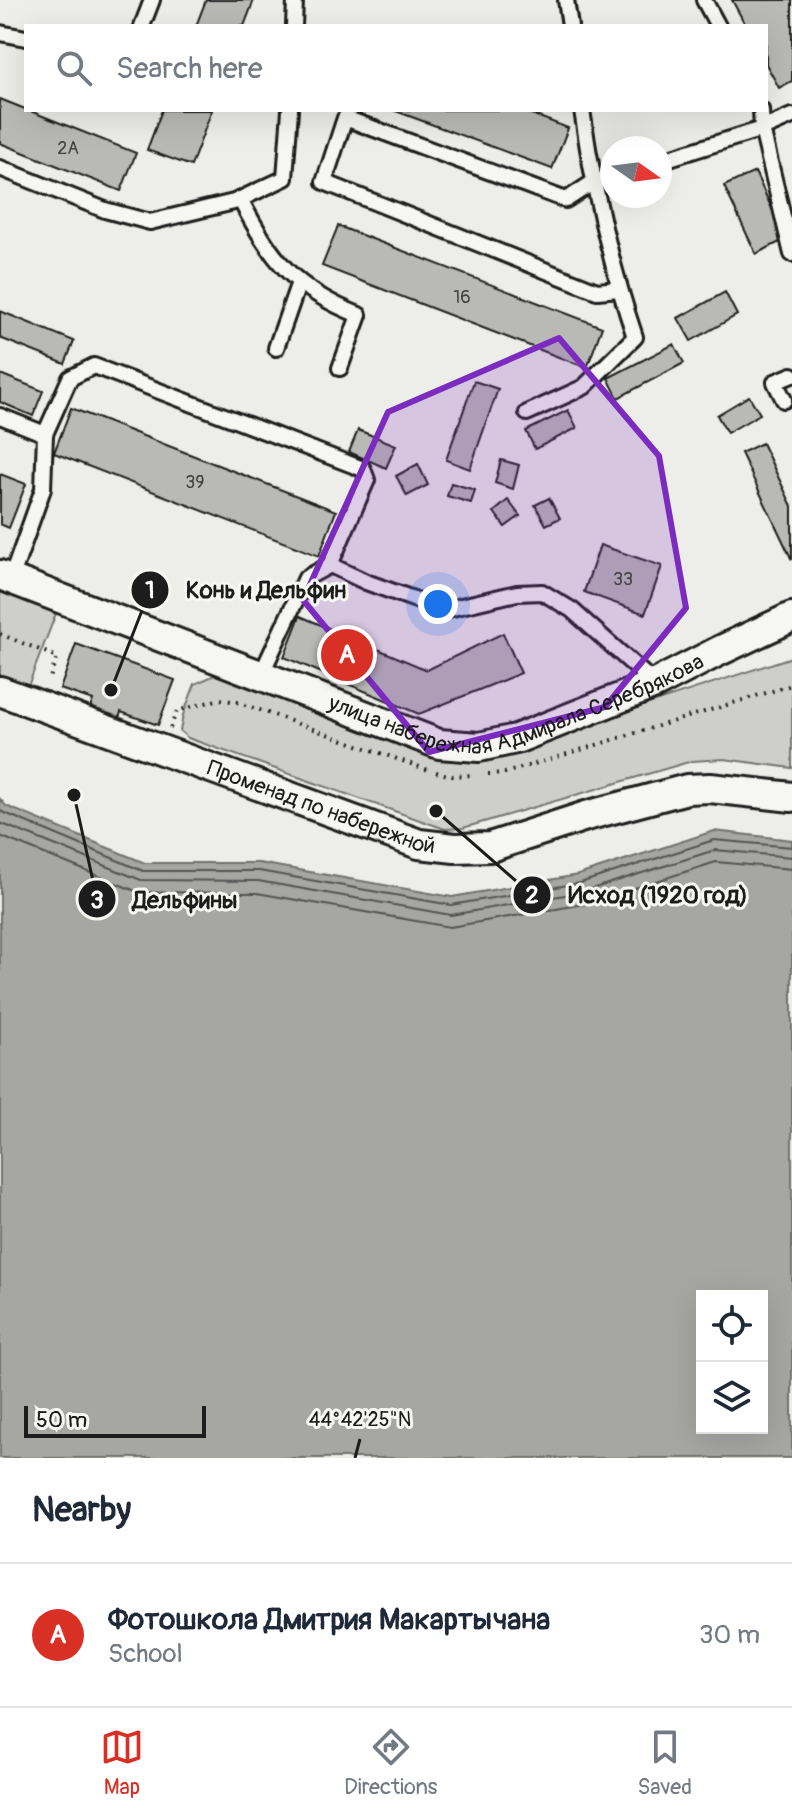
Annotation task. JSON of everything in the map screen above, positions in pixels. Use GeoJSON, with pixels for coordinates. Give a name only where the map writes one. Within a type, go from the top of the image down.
{"type":"FeatureCollection","features":[{"type":"Feature","properties":{"kind":"street","name":"улица набережная Адмирала Серебрякова"},"geometry":{"type":"LineString","coordinates":[[5,577],[439,744],[479,747],[516,739],[655,684],[792,617]]}},
{"type":"Feature","properties":{"kind":"street","name":"улица набережная Адмирала Серебрякова"},"geometry":{"type":"LineString","coordinates":[[719,651],[792,629]]}},
{"type":"Feature","properties":{"kind":"street","name":"Променад по набережной"},"geometry":{"type":"LineString","coordinates":[[0,691],[419,844],[455,848],[490,847],[586,816],[687,789],[710,788],[792,797]]}},
{"type":"Feature","properties":{"kind":"lane"},"geometry":{"type":"LineString","coordinates":[[143,24],[152,0]]}},
{"type":"Feature","properties":{"kind":"lane"},"geometry":{"type":"LineString","coordinates":[[294,24],[295,0]]}},
{"type":"Feature","properties":{"kind":"lane"},"geometry":{"type":"LineString","coordinates":[[566,0],[570,24]]}},
{"type":"Feature","properties":{"kind":"lane"},"geometry":{"type":"LineString","coordinates":[[704,0],[717,24]]}},
{"type":"Feature","properties":{"kind":"lane"},"geometry":{"type":"LineString","coordinates":[[0,33],[24,38]]}},
{"type":"Feature","properties":{"kind":"lane"},"geometry":{"type":"LineString","coordinates":[[0,168],[105,210],[150,222],[240,199],[285,178],[290,112]]}},
{"type":"Feature","properties":{"kind":"lane"},"geometry":{"type":"LineString","coordinates":[[527,413],[584,387],[635,337],[619,289],[592,183],[582,112]]}},
{"type":"Feature","properties":{"kind":"lane"},"geometry":{"type":"LineString","coordinates":[[761,112],[762,129],[792,254]]}},
{"type":"Feature","properties":{"kind":"lane"},"geometry":{"type":"LineString","coordinates":[[672,157],[762,129],[792,116]]}},
{"type":"Feature","properties":{"kind":"lane"},"geometry":{"type":"LineString","coordinates":[[600,181],[566,200],[345,118],[324,182],[597,291],[619,289]]}},
{"type":"Feature","properties":{"kind":"lane"},"geometry":{"type":"LineString","coordinates":[[240,199],[282,268],[333,305],[359,315],[340,368]]}},
{"type":"Feature","properties":{"kind":"lane"},"geometry":{"type":"LineString","coordinates":[[276,348],[299,282]]}},
{"type":"Feature","properties":{"kind":"lane"},"geometry":{"type":"LineString","coordinates":[[5,577],[43,489],[45,434],[70,378],[94,366],[363,469],[367,480],[330,565],[306,578],[261,675]]}},
{"type":"Feature","properties":{"kind":"lane"},"geometry":{"type":"LineString","coordinates":[[784,400],[775,382],[792,375]]}},
{"type":"Feature","properties":{"kind":"lane"},"geometry":{"type":"LineString","coordinates":[[0,416],[45,434]]}},
{"type":"Feature","properties":{"kind":"lane"},"geometry":{"type":"LineString","coordinates":[[330,565],[366,582],[444,610],[517,593],[542,592],[572,610],[655,684]]}},
{"type":"Feature","properties":{"kind":"path"},"geometry":{"type":"LineString","coordinates":[[0,634],[57,657],[40,705]]}},
{"type":"Feature","properties":{"kind":"highlighted area"},"geometry":{"type":"Polygon","coordinates":[[[559,338],[659,456],[686,608],[605,707],[429,752],[303,600],[388,412],[559,338]]]}},
{"type":"Feature","properties":{"kind":"shaded area"},"geometry":{"type":"Polygon","coordinates":[[[0,586],[58,608],[28,686],[0,675],[0,586]]]}},
{"type":"Feature","properties":{"kind":"shaded area"},"geometry":{"type":"Polygon","coordinates":[[[792,657],[792,768],[724,759],[692,761],[463,828],[445,829],[188,738],[180,731],[195,684],[219,673],[493,755],[792,657]]]}},
{"type":"Feature","properties":{"kind":"water"},"geometry":{"type":"Polygon","coordinates":[[[0,799],[6,806],[145,863],[259,863],[452,897],[578,875],[714,831],[792,840],[792,1458],[0,1458],[0,799]]]}},
{"type":"Feature","properties":{"kind":"building"},"geometry":{"type":"Polygon","coordinates":[[[206,0],[254,0],[245,24],[197,24],[206,0]]]}},
{"type":"Feature","properties":{"kind":"building"},"geometry":{"type":"Polygon","coordinates":[[[732,0],[792,0],[792,81],[779,88],[768,68],[768,24],[745,24],[732,0]]]}},
{"type":"Feature","properties":{"kind":"building"},"geometry":{"type":"Polygon","coordinates":[[[0,99],[24,109],[24,112],[33,112],[136,153],[121,191],[0,143],[0,99]]]}},
{"type":"Feature","properties":{"kind":"building"},"geometry":{"type":"Polygon","coordinates":[[[161,112],[211,112],[191,166],[147,150],[161,112]]]}},
{"type":"Feature","properties":{"kind":"building"},"geometry":{"type":"Polygon","coordinates":[[[398,112],[526,112],[568,128],[552,169],[398,112]]]}},
{"type":"Feature","properties":{"kind":"building"},"geometry":{"type":"Polygon","coordinates":[[[755,172],[786,239],[756,254],[724,186],[755,172]]]}},
{"type":"Feature","properties":{"kind":"building"},"geometry":{"type":"Polygon","coordinates":[[[338,226],[602,327],[587,368],[322,266],[338,226]]]}},
{"type":"Feature","properties":{"kind":"building"},"geometry":{"type":"Polygon","coordinates":[[[725,292],[737,315],[691,341],[678,318],[725,292]]]}},
{"type":"Feature","properties":{"kind":"building"},"geometry":{"type":"Polygon","coordinates":[[[0,311],[74,341],[65,364],[0,338],[0,311]]]}},
{"type":"Feature","properties":{"kind":"building"},"geometry":{"type":"Polygon","coordinates":[[[674,344],[684,363],[618,398],[608,378],[674,344]]]}},
{"type":"Feature","properties":{"kind":"building"},"geometry":{"type":"Polygon","coordinates":[[[0,374],[43,391],[33,416],[0,402],[0,374]]]}},
{"type":"Feature","properties":{"kind":"building"},"geometry":{"type":"Polygon","coordinates":[[[474,381],[498,389],[470,469],[446,460],[474,381]]]}},
{"type":"Feature","properties":{"kind":"building"},"geometry":{"type":"Polygon","coordinates":[[[749,396],[760,414],[727,433],[717,415],[749,396]]]}},
{"type":"Feature","properties":{"kind":"building"},"geometry":{"type":"Polygon","coordinates":[[[71,408],[336,511],[319,556],[54,453],[71,408]]]}},
{"type":"Feature","properties":{"kind":"building"},"geometry":{"type":"Polygon","coordinates":[[[568,410],[577,428],[535,449],[526,431],[568,410]]]}},
{"type":"Feature","properties":{"kind":"building"},"geometry":{"type":"Polygon","coordinates":[[[358,430],[396,445],[386,468],[349,452],[358,430]]]}},
{"type":"Feature","properties":{"kind":"building"},"geometry":{"type":"Polygon","coordinates":[[[762,443],[792,506],[792,560],[741,453],[762,443]]]}},
{"type":"Feature","properties":{"kind":"building"},"geometry":{"type":"Polygon","coordinates":[[[501,460],[519,465],[513,489],[495,483],[501,460]]]}},
{"type":"Feature","properties":{"kind":"building"},"geometry":{"type":"Polygon","coordinates":[[[418,464],[428,485],[407,496],[396,476],[418,464]]]}},
{"type":"Feature","properties":{"kind":"building"},"geometry":{"type":"Polygon","coordinates":[[[0,474],[26,484],[9,528],[0,524],[0,474]]]}},
{"type":"Feature","properties":{"kind":"building"},"geometry":{"type":"Polygon","coordinates":[[[451,483],[475,490],[471,503],[447,496],[451,483]]]}},
{"type":"Feature","properties":{"kind":"building"},"geometry":{"type":"Polygon","coordinates":[[[549,498],[560,518],[546,525],[535,505],[549,498]]]}},
{"type":"Feature","properties":{"kind":"building"},"geometry":{"type":"Polygon","coordinates":[[[508,500],[520,516],[505,527],[494,512],[508,500]]]}},
{"type":"Feature","properties":{"kind":"building"},"geometry":{"type":"Polygon","coordinates":[[[600,545],[662,566],[645,614],[584,592],[600,545]]]}},
{"type":"Feature","properties":{"kind":"building"},"geometry":{"type":"Polygon","coordinates":[[[300,616],[427,670],[503,633],[521,673],[419,714],[284,657],[300,616]]]}},
{"type":"Feature","properties":{"kind":"building"},"geometry":{"type":"Polygon","coordinates":[[[76,644],[175,680],[158,725],[121,712],[117,724],[88,714],[93,700],[60,689],[76,644]]]}},
{"type":"Feature","properties":{"kind":"place","name":"Фотошкола Дмитрия Макартычана"},"geometry":{"type":"Point","coordinates":[347,655]}},
{"type":"Feature","properties":{"kind":"place","name":"Конь и Дельфин"},"geometry":{"type":"Point","coordinates":[111,690]}},
{"type":"Feature","properties":{"kind":"place","name":"Дельфины"},"geometry":{"type":"Point","coordinates":[74,795]}},
{"type":"Feature","properties":{"kind":"place","name":"Исход (1920 год)"},"geometry":{"type":"Point","coordinates":[436,811]}}]}
